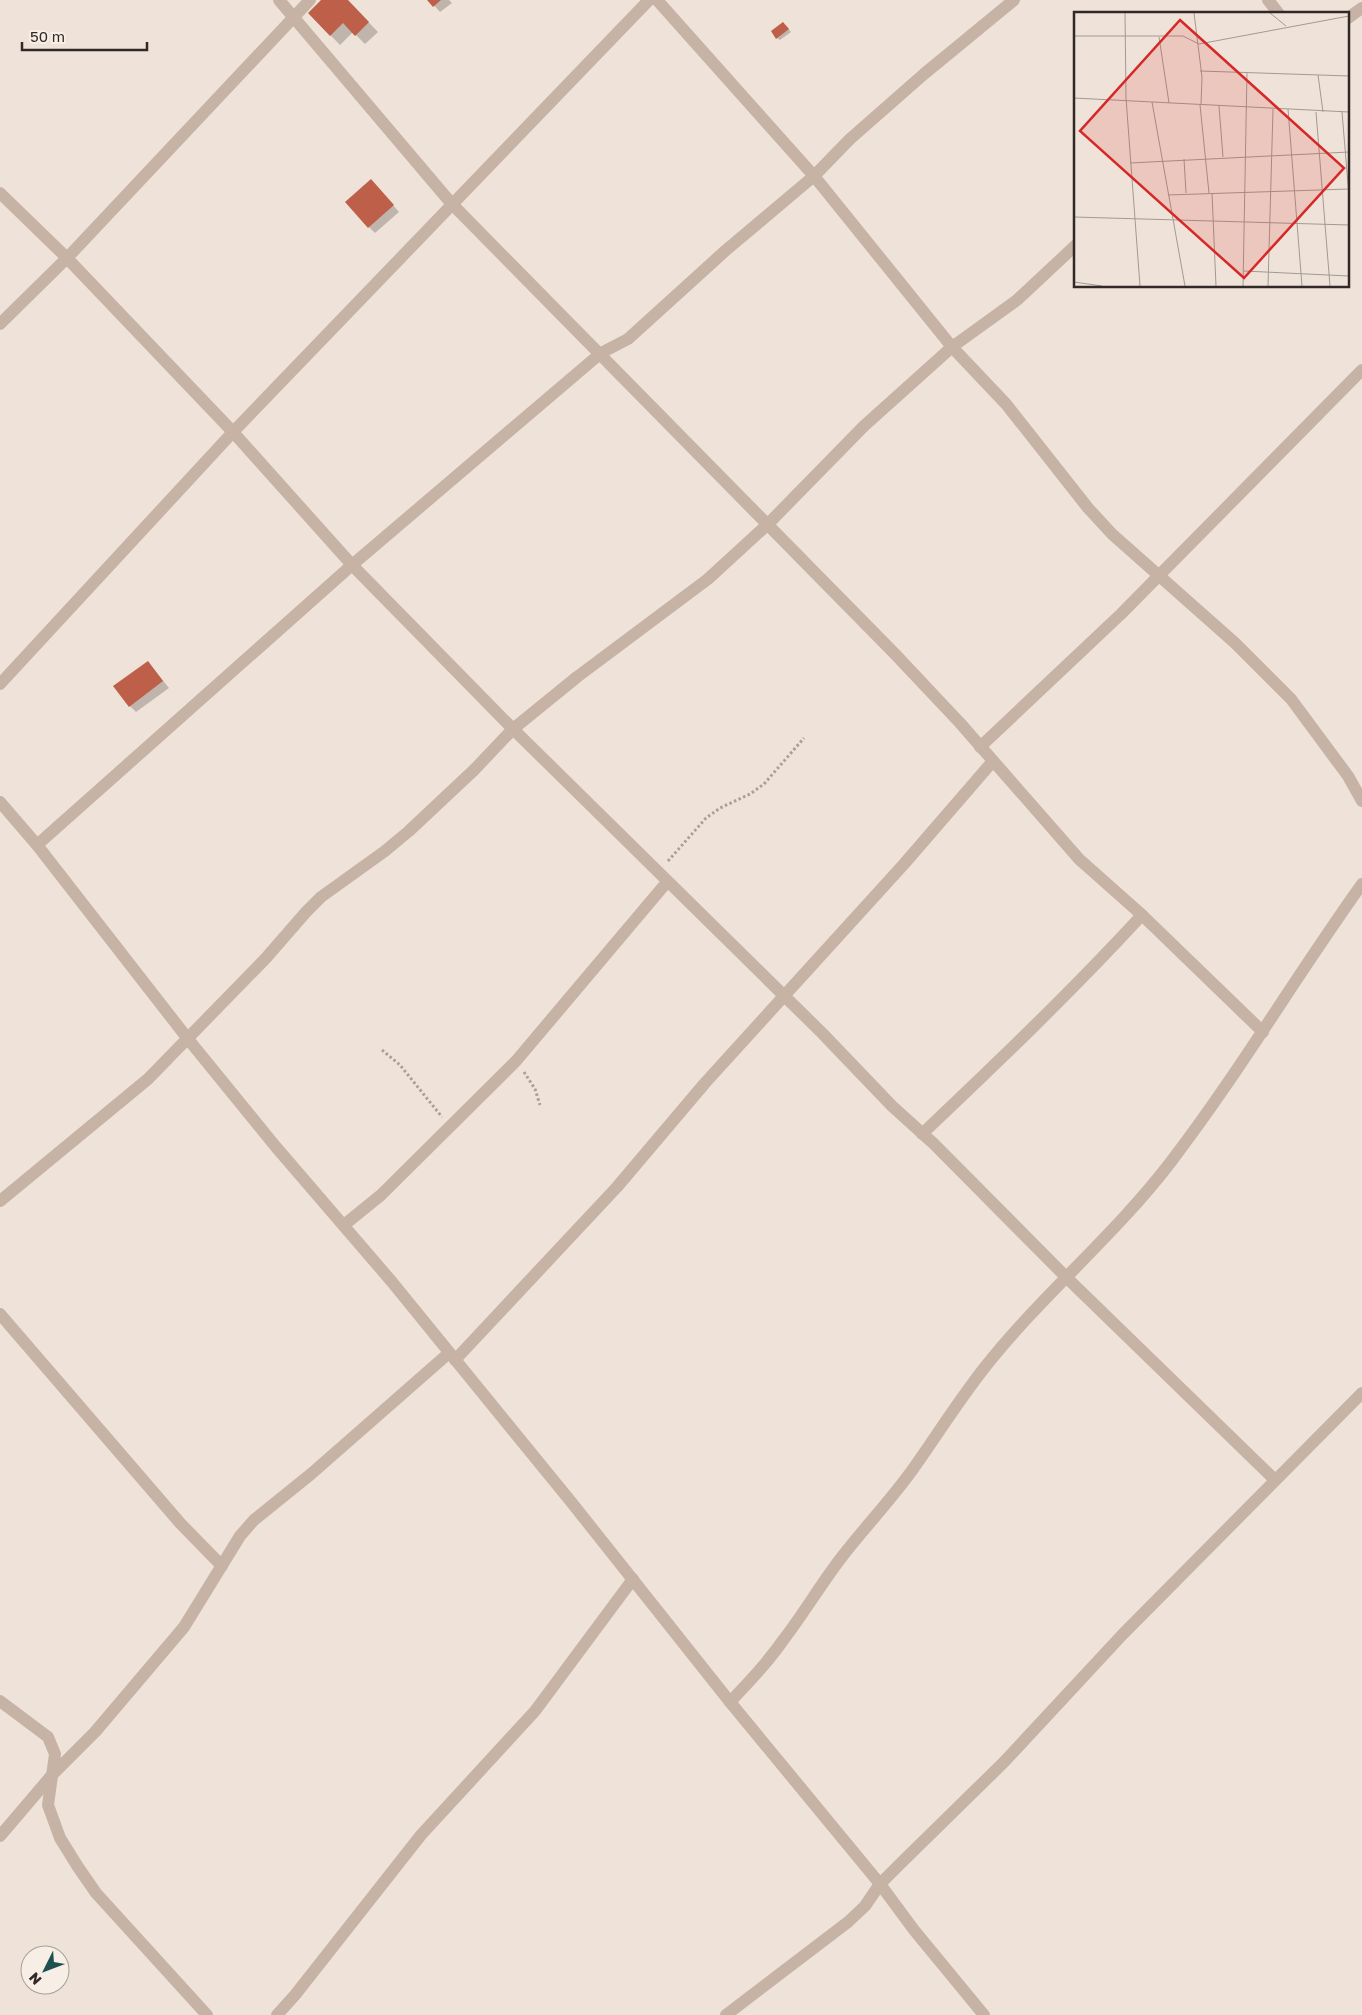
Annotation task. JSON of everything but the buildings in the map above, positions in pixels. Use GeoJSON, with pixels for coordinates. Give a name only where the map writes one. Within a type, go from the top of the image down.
{"type":"FeatureCollection","features":[{"type":"Feature","properties":{"kind":"street"},"geometry":{"type":"LineString","coordinates":[[279,0],[451,203],[894,654],[993,761],[1079,859],[1142,915],[1263,1032]]}},
{"type":"Feature","properties":{"kind":"street"},"geometry":{"type":"LineString","coordinates":[[0,324],[67,258],[310,0]]}},
{"type":"Feature","properties":{"kind":"street"},"geometry":{"type":"LineString","coordinates":[[0,684],[233,432],[451,203],[649,0]]}},
{"type":"Feature","properties":{"kind":"street"},"geometry":{"type":"LineString","coordinates":[[657,0],[814,176],[952,347],[1006,404],[1088,508],[1112,534],[1235,644],[1291,699],[1348,776],[1362,801]]}},
{"type":"Feature","properties":{"kind":"street"},"geometry":{"type":"LineString","coordinates":[[37,845],[352,566],[601,354],[628,338],[725,251],[814,176],[850,139],[924,74],[1014,0]]}},
{"type":"Feature","properties":{"kind":"street"},"geometry":{"type":"LineString","coordinates":[[1268,0],[1277,12]]}},
{"type":"Feature","properties":{"kind":"street"},"geometry":{"type":"LineString","coordinates":[[1350,17],[1362,8]]}},
{"type":"Feature","properties":{"kind":"street"},"geometry":{"type":"LineString","coordinates":[[0,193],[67,258],[233,432],[352,566],[513,730],[1066,1278],[1275,1480]]}},
{"type":"Feature","properties":{"kind":"street"},"geometry":{"type":"LineString","coordinates":[[0,1201],[148,1079],[266,958],[306,912],[322,897],[385,851],[474,770],[513,730],[577,677],[708,579],[768,524],[864,426],[952,347],[1016,300],[1074,247]]}},
{"type":"Feature","properties":{"kind":"street"},"geometry":{"type":"LineString","coordinates":[[980,747],[1043,690],[1160,576],[1362,370]]}},
{"type":"Feature","properties":{"kind":"street"},"geometry":{"type":"LineString","coordinates":[[0,1836],[52,1775],[95,1732],[184,1627],[240,1536],[254,1520],[452,1356],[617,1187],[705,1083],[904,864],[993,761]]}},
{"type":"Feature","properties":{"kind":"street"},"geometry":{"type":"LineString","coordinates":[[0,802],[37,845],[188,1039],[452,1356],[984,2015]]}},
{"type":"Feature","properties":{"kind":"street"},"geometry":{"type":"LineString","coordinates":[[344,1225],[381,1195],[516,1061],[667,882]]}},
{"type":"Feature","properties":{"kind":"street"},"geometry":{"type":"LineString","coordinates":[[730,1702],[755,1676],[784,1640],[840,1559],[912,1471],[937,1433],[985,1368],[1014,1333],[1127,1214],[1170,1162],[1263,1032],[1303,968],[1362,884]]}},
{"type":"Feature","properties":{"kind":"street"},"geometry":{"type":"LineString","coordinates":[[922,1134],[1000,1060],[1108,952],[1142,915]]}},
{"type":"Feature","properties":{"kind":"street"},"geometry":{"type":"LineString","coordinates":[[0,1314],[180,1523],[222,1566]]}},
{"type":"Feature","properties":{"kind":"street"},"geometry":{"type":"LineString","coordinates":[[726,2015],[848,1922],[865,1906],[880,1884],[1004,1762],[1122,1634],[1362,1394]]}},
{"type":"Feature","properties":{"kind":"street"},"geometry":{"type":"LineString","coordinates":[[277,2015],[295,1995],[421,1835],[535,1711],[633,1579]]}},
{"type":"Feature","properties":{"kind":"street"},"geometry":{"type":"LineString","coordinates":[[0,1701],[48,1737],[55,1754],[48,1805],[60,1838],[78,1867],[96,1893],[207,2015]]}},
{"type":"Feature","properties":{"kind":"path"},"geometry":{"type":"LineString","coordinates":[[658,873],[706,818],[720,808],[750,794],[764,784],[804,738]]}},
{"type":"Feature","properties":{"kind":"path"},"geometry":{"type":"LineString","coordinates":[[382,1050],[411,1079],[440,1113],[449,1128]]}},
{"type":"Feature","properties":{"kind":"path"},"geometry":{"type":"LineString","coordinates":[[516,1061],[536,1089],[540,1105]]}}]}
